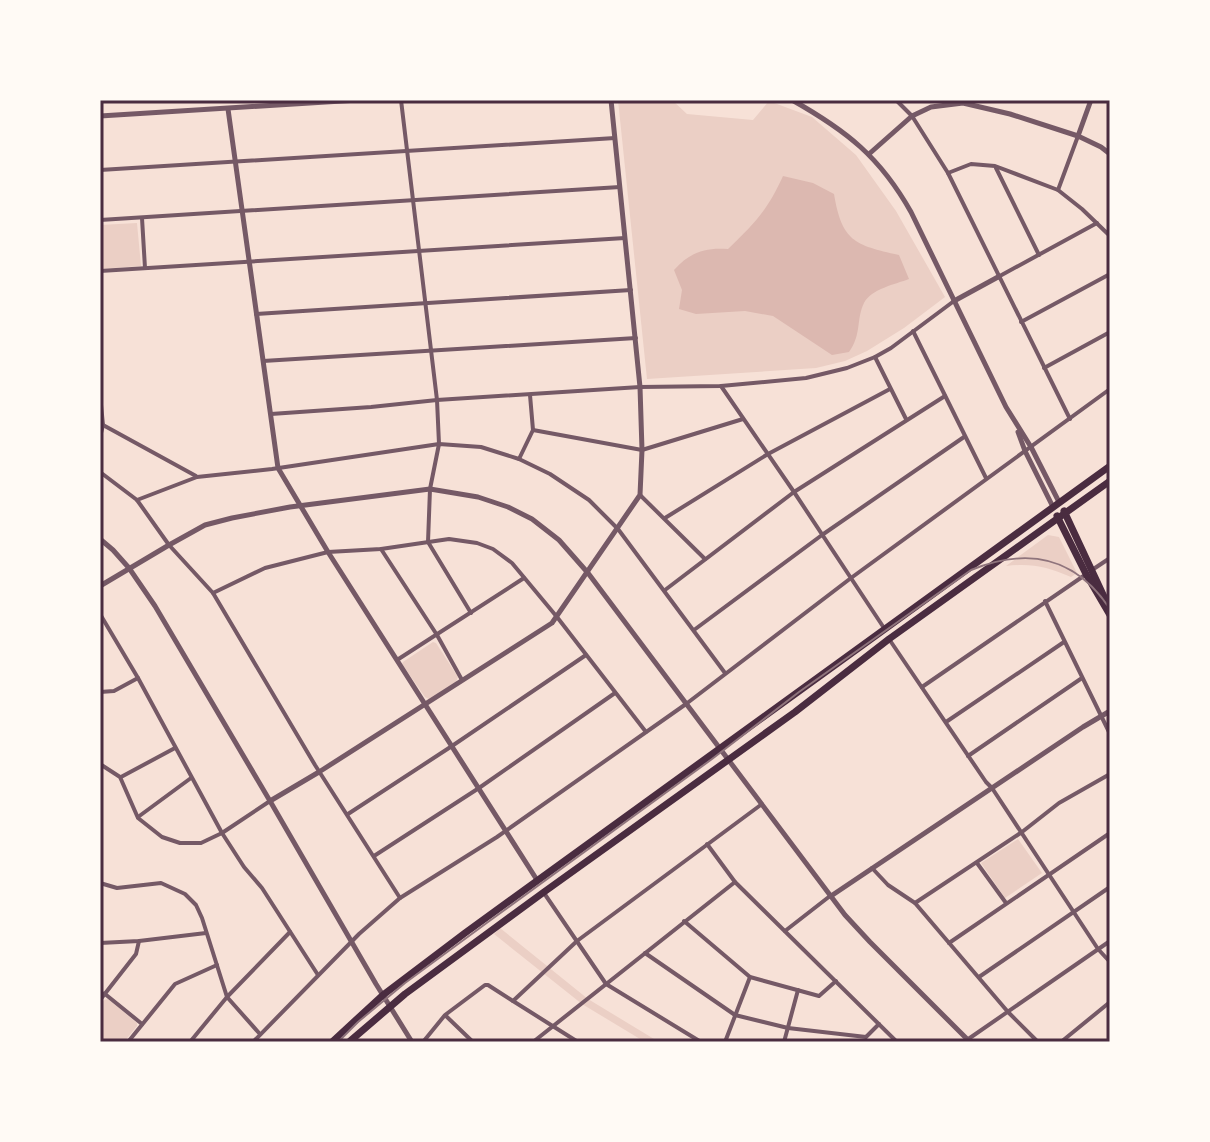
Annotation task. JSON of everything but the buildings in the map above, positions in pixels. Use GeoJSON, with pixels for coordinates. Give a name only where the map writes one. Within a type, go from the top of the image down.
{"type":"FeatureCollection","features":[{"type":"Feature","properties":{"kind":"main road"},"geometry":{"type":"LineString","coordinates":[[332,1042],[383,995],[1110,466]]}},
{"type":"Feature","properties":{"kind":"main road"},"geometry":{"type":"LineString","coordinates":[[349,1042],[390,1006],[544,892],[1110,481]]}},
{"type":"Feature","properties":{"kind":"main road"},"geometry":{"type":"LineString","coordinates":[[1056,504],[1108,612]]}},
{"type":"Feature","properties":{"kind":"street"},"geometry":{"type":"LineString","coordinates":[[231,100],[228,109],[278,468],[328,552],[538,881]]}},
{"type":"Feature","properties":{"kind":"street"},"geometry":{"type":"LineString","coordinates":[[100,116],[358,100]]}},
{"type":"Feature","properties":{"kind":"street"},"geometry":{"type":"LineString","coordinates":[[401,100],[437,400],[439,444],[430,489],[428,542],[471,613]]}},
{"type":"Feature","properties":{"kind":"street"},"geometry":{"type":"LineString","coordinates":[[100,764],[120,777],[138,818],[162,837],[180,843],[201,843],[319,772],[557,617],[640,495],[640,387],[611,100]]}},
{"type":"Feature","properties":{"kind":"street"},"geometry":{"type":"LineString","coordinates":[[792,100],[839,128],[869,154],[904,200],[1056,504]]}},
{"type":"Feature","properties":{"kind":"street"},"geometry":{"type":"LineString","coordinates":[[896,100],[912,116],[948,173],[1070,419]]}},
{"type":"Feature","properties":{"kind":"street"},"geometry":{"type":"LineString","coordinates":[[1058,190],[1091,100]]}},
{"type":"Feature","properties":{"kind":"street"},"geometry":{"type":"LineString","coordinates":[[869,154],[912,116],[931,107],[963,103],[1078,136],[1110,154]]}},
{"type":"Feature","properties":{"kind":"street"},"geometry":{"type":"LineString","coordinates":[[100,170],[615,138]]}},
{"type":"Feature","properties":{"kind":"street"},"geometry":{"type":"LineString","coordinates":[[948,173],[971,164],[995,166],[1058,190],[1110,236]]}},
{"type":"Feature","properties":{"kind":"street"},"geometry":{"type":"LineString","coordinates":[[995,166],[1039,255]]}},
{"type":"Feature","properties":{"kind":"street"},"geometry":{"type":"LineString","coordinates":[[100,220],[620,187]]}},
{"type":"Feature","properties":{"kind":"street"},"geometry":{"type":"LineString","coordinates":[[142,218],[145,268]]}},
{"type":"Feature","properties":{"kind":"street"},"geometry":{"type":"LineString","coordinates":[[270,415],[437,400],[640,387],[721,386],[806,378],[875,357],[954,301],[1097,223]]}},
{"type":"Feature","properties":{"kind":"street"},"geometry":{"type":"LineString","coordinates":[[100,271],[626,238]]}},
{"type":"Feature","properties":{"kind":"street"},"geometry":{"type":"LineString","coordinates":[[1021,322],[1110,274]]}},
{"type":"Feature","properties":{"kind":"street"},"geometry":{"type":"LineString","coordinates":[[256,314],[631,290]]}},
{"type":"Feature","properties":{"kind":"street"},"geometry":{"type":"LineString","coordinates":[[913,331],[986,478]]}},
{"type":"Feature","properties":{"kind":"street"},"geometry":{"type":"LineString","coordinates":[[1044,368],[1110,332]]}},
{"type":"Feature","properties":{"kind":"street"},"geometry":{"type":"LineString","coordinates":[[263,361],[636,338]]}},
{"type":"Feature","properties":{"kind":"street"},"geometry":{"type":"LineString","coordinates":[[875,357],[906,419]]}},
{"type":"Feature","properties":{"kind":"street"},"geometry":{"type":"LineString","coordinates":[[721,386],[884,628]]}},
{"type":"Feature","properties":{"kind":"street"},"geometry":{"type":"LineString","coordinates":[[665,518],[768,454],[890,389]]}},
{"type":"Feature","properties":{"kind":"street"},"geometry":{"type":"LineString","coordinates":[[253,1042],[352,941],[400,898],[507,831],[686,704],[851,578],[1110,389]]}},
{"type":"Feature","properties":{"kind":"street"},"geometry":{"type":"LineString","coordinates":[[100,395],[103,425],[100,437]]}},
{"type":"Feature","properties":{"kind":"street"},"geometry":{"type":"LineString","coordinates":[[519,459],[533,430],[530,395]]}},
{"type":"Feature","properties":{"kind":"street"},"geometry":{"type":"LineString","coordinates":[[665,590],[794,492],[945,396]]}},
{"type":"Feature","properties":{"kind":"street"},"geometry":{"type":"LineString","coordinates":[[533,430],[642,450],[743,419]]}},
{"type":"Feature","properties":{"kind":"street"},"geometry":{"type":"LineString","coordinates":[[103,425],[197,477]]}},
{"type":"Feature","properties":{"kind":"street"},"geometry":{"type":"LineString","coordinates":[[694,630],[822,535],[964,437]]}},
{"type":"Feature","properties":{"kind":"street"},"geometry":{"type":"LineString","coordinates":[[137,500],[197,477],[439,444],[481,447],[519,459],[550,474],[589,500],[618,529],[725,673]]}},
{"type":"Feature","properties":{"kind":"street"},"geometry":{"type":"LineString","coordinates":[[100,472],[137,500],[169,545],[213,593],[319,772],[400,898]]}},
{"type":"Feature","properties":{"kind":"street"},"geometry":{"type":"LineString","coordinates":[[100,586],[205,525],[232,518],[430,489],[478,497],[508,507],[532,519],[559,540],[588,573],[830,896],[870,942],[967,1041],[1110,941]]}},
{"type":"Feature","properties":{"kind":"street"},"geometry":{"type":"LineString","coordinates":[[640,495],[705,559]]}},
{"type":"Feature","properties":{"kind":"street"},"geometry":{"type":"LineString","coordinates":[[100,539],[129,568],[176,640],[412,1042]]}},
{"type":"Feature","properties":{"kind":"street"},"geometry":{"type":"LineString","coordinates":[[213,593],[265,568],[328,552],[381,549],[449,539],[477,543],[493,549],[512,563],[646,732]]}},
{"type":"Feature","properties":{"kind":"street"},"geometry":{"type":"LineString","coordinates":[[381,549],[437,635],[462,680]]}},
{"type":"Feature","properties":{"kind":"street"},"geometry":{"type":"LineString","coordinates":[[922,687],[1110,558]]}},
{"type":"Feature","properties":{"kind":"street"},"geometry":{"type":"LineString","coordinates":[[397,660],[524,578]]}},
{"type":"Feature","properties":{"kind":"street"},"geometry":{"type":"LineString","coordinates":[[1045,601],[1110,734]]}},
{"type":"Feature","properties":{"kind":"street"},"geometry":{"type":"LineString","coordinates":[[100,614],[222,833],[318,975]]}},
{"type":"Feature","properties":{"kind":"street"},"geometry":{"type":"LineString","coordinates":[[889,639],[1098,949],[1110,962]]}},
{"type":"Feature","properties":{"kind":"street"},"geometry":{"type":"LineString","coordinates":[[946,722],[1064,642]]}},
{"type":"Feature","properties":{"kind":"street"},"geometry":{"type":"LineString","coordinates":[[348,814],[586,655]]}},
{"type":"Feature","properties":{"kind":"street"},"geometry":{"type":"LineString","coordinates":[[100,692],[114,691],[138,678]]}},
{"type":"Feature","properties":{"kind":"street"},"geometry":{"type":"LineString","coordinates":[[968,756],[1082,678]]}},
{"type":"Feature","properties":{"kind":"street"},"geometry":{"type":"LineString","coordinates":[[374,856],[479,788],[615,693]]}},
{"type":"Feature","properties":{"kind":"street"},"geometry":{"type":"LineString","coordinates":[[785,931],[830,896],[1110,711]]}},
{"type":"Feature","properties":{"kind":"street"},"geometry":{"type":"LineString","coordinates":[[120,777],[175,748]]}},
{"type":"Feature","properties":{"kind":"street"},"geometry":{"type":"LineString","coordinates":[[915,903],[1022,832],[1059,803],[1110,774]]}},
{"type":"Feature","properties":{"kind":"street"},"geometry":{"type":"LineString","coordinates":[[138,818],[191,778]]}},
{"type":"Feature","properties":{"kind":"street"},"geometry":{"type":"LineString","coordinates":[[513,1001],[577,941],[762,804]]}},
{"type":"Feature","properties":{"kind":"street"},"geometry":{"type":"LineString","coordinates":[[949,943],[1110,833]]}},
{"type":"Feature","properties":{"kind":"street"},"geometry":{"type":"LineString","coordinates":[[707,844],[735,882],[897,1042]]}},
{"type":"Feature","properties":{"kind":"street"},"geometry":{"type":"LineString","coordinates":[[976,863],[1006,903]]}},
{"type":"Feature","properties":{"kind":"street"},"geometry":{"type":"LineString","coordinates":[[872,868],[888,885],[915,903],[1008,1012],[1038,1042]]}},
{"type":"Feature","properties":{"kind":"street"},"geometry":{"type":"LineString","coordinates":[[533,1042],[735,882]]}},
{"type":"Feature","properties":{"kind":"street"},"geometry":{"type":"LineString","coordinates":[[100,883],[117,888],[161,883],[179,890],[196,905],[227,997],[259,1034]]}},
{"type":"Feature","properties":{"kind":"street"},"geometry":{"type":"LineString","coordinates":[[979,977],[1110,887]]}},
{"type":"Feature","properties":{"kind":"street"},"geometry":{"type":"LineString","coordinates":[[544,892],[606,984],[701,1042]]}},
{"type":"Feature","properties":{"kind":"street"},"geometry":{"type":"LineString","coordinates":[[684,921],[750,977],[819,996],[836,981]]}},
{"type":"Feature","properties":{"kind":"street"},"geometry":{"type":"LineString","coordinates":[[190,1042],[227,997],[290,932]]}},
{"type":"Feature","properties":{"kind":"street"},"geometry":{"type":"LineString","coordinates":[[100,943],[206,933]]}},
{"type":"Feature","properties":{"kind":"street"},"geometry":{"type":"LineString","coordinates":[[100,1000],[102,993],[136,954],[139,941]]}},
{"type":"Feature","properties":{"kind":"street"},"geometry":{"type":"LineString","coordinates":[[645,953],[735,1015],[788,1028],[866,1037],[879,1024]]}},
{"type":"Feature","properties":{"kind":"street"},"geometry":{"type":"LineString","coordinates":[[128,1042],[175,984],[217,965]]}},
{"type":"Feature","properties":{"kind":"street"},"geometry":{"type":"LineString","coordinates":[[725,1042],[750,977]]}},
{"type":"Feature","properties":{"kind":"street"},"geometry":{"type":"LineString","coordinates":[[423,1042],[445,1015],[488,985],[578,1042]]}},
{"type":"Feature","properties":{"kind":"street"},"geometry":{"type":"LineString","coordinates":[[784,1042],[798,990]]}},
{"type":"Feature","properties":{"kind":"street"},"geometry":{"type":"LineString","coordinates":[[102,993],[142,1024]]}},
{"type":"Feature","properties":{"kind":"street"},"geometry":{"type":"LineString","coordinates":[[1061,1042],[1110,1002]]}},
{"type":"Feature","properties":{"kind":"street"},"geometry":{"type":"LineString","coordinates":[[445,1015],[473,1042]]}},
{"type":"Feature","properties":{"kind":"shaded area"},"geometry":{"type":"Polygon","coordinates":[[[618,100],[672,100],[687,114],[753,120],[769,101],[812,117],[856,155],[896,211],[945,297],[904,328],[845,361],[816,368],[647,379],[618,100]]]}},
{"type":"Feature","properties":{"kind":"shaded area"},"geometry":{"type":"Polygon","coordinates":[[[783,176],[813,183],[834,194],[846,231],[861,244],[899,255],[909,279],[867,298],[856,339],[849,352],[832,355],[773,316],[745,311],[696,314],[679,309],[682,290],[674,270],[698,252],[728,249],[760,216],[783,176]]]}},
{"type":"Feature","properties":{"kind":"shaded area"},"geometry":{"type":"Polygon","coordinates":[[[137,223],[141,266],[100,269],[100,225],[137,223]]]}},
{"type":"Feature","properties":{"kind":"shaded area"},"geometry":{"type":"Polygon","coordinates":[[[1048,535],[1059,537],[1077,573],[1071,577],[1040,567],[1006,566],[1048,535]]]}},
{"type":"Feature","properties":{"kind":"shaded area"},"geometry":{"type":"Polygon","coordinates":[[[433,642],[458,677],[456,682],[429,699],[402,664],[433,642]]]}},
{"type":"Feature","properties":{"kind":"shaded area"},"geometry":{"type":"Polygon","coordinates":[[[1018,839],[1042,873],[1005,898],[981,863],[1018,839]]]}},
{"type":"Feature","properties":{"kind":"shaded area"},"geometry":{"type":"Polygon","coordinates":[[[500,928],[588,999],[659,1042],[645,1042],[582,1004],[494,934],[500,928]]]}},
{"type":"Feature","properties":{"kind":"shaded area"},"geometry":{"type":"Polygon","coordinates":[[[108,999],[137,1023],[124,1042],[100,1042],[100,1005],[108,999]]]}},
{"type":"Feature","properties":{"kind":"tram line"},"geometry":{"type":"LineString","coordinates":[[338,1042],[405,983],[799,692],[971,570],[1012,559],[1049,561],[1082,577],[1110,609]]}}]}
